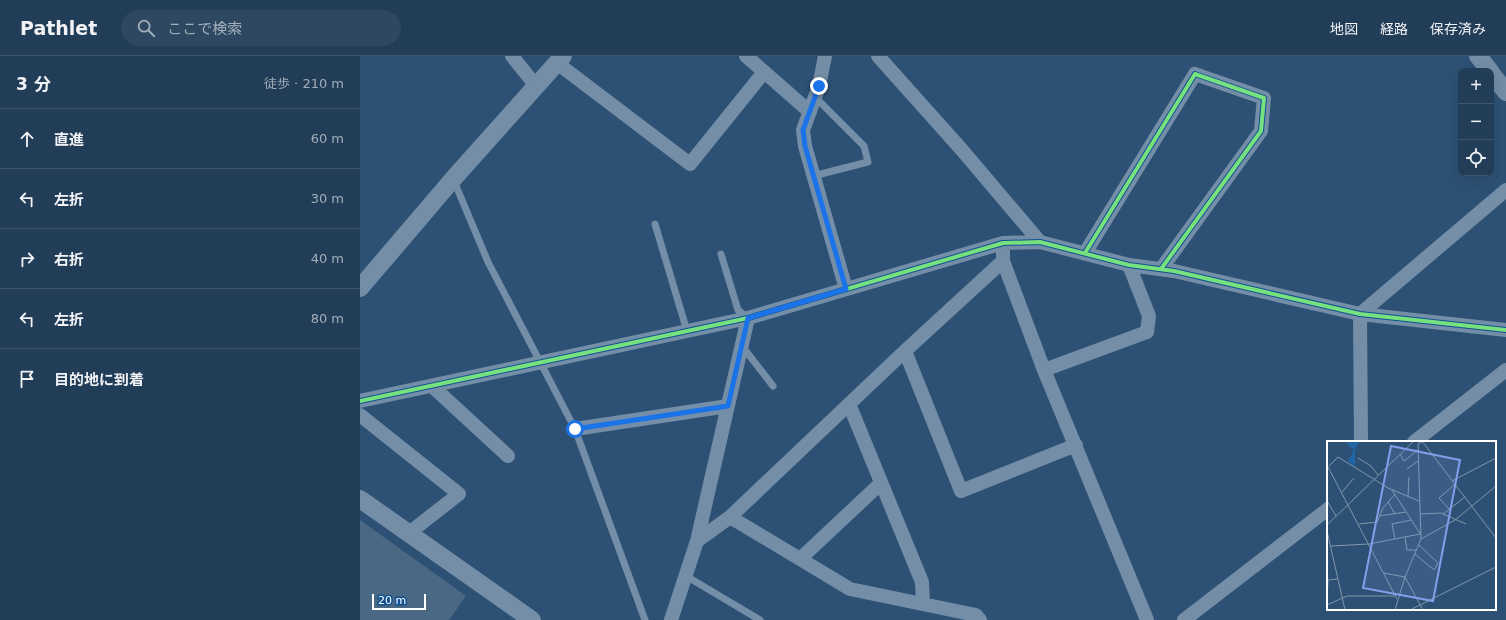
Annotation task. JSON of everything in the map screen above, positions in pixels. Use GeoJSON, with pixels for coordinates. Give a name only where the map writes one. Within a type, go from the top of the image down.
{"type":"FeatureCollection","features":[{"type":"Feature","properties":{"kind":"street"},"geometry":{"type":"LineString","coordinates":[[512,56],[536,86]]}},
{"type":"Feature","properties":{"kind":"street"},"geometry":{"type":"LineString","coordinates":[[825,56],[815,97],[803,130],[805,146],[813,176],[846,289]]}},
{"type":"Feature","properties":{"kind":"street"},"geometry":{"type":"LineString","coordinates":[[878,56],[962,150],[1040,242]]}},
{"type":"Feature","properties":{"kind":"street"},"geometry":{"type":"LineString","coordinates":[[1478,56],[1487,68]]}},
{"type":"Feature","properties":{"kind":"street"},"geometry":{"type":"LineString","coordinates":[[750,57],[764,72],[810,112]]}},
{"type":"Feature","properties":{"kind":"street"},"geometry":{"type":"LineString","coordinates":[[360,288],[453,179],[560,60],[690,164],[764,72]]}},
{"type":"Feature","properties":{"kind":"street"},"geometry":{"type":"LineString","coordinates":[[1085,253],[1195,74],[1264,98],[1262,131],[1161,269]]}},
{"type":"Feature","properties":{"kind":"street"},"geometry":{"type":"LineString","coordinates":[[1494,77],[1506,92]]}},
{"type":"Feature","properties":{"kind":"street"},"geometry":{"type":"LineString","coordinates":[[1360,314],[1506,190]]}},
{"type":"Feature","properties":{"kind":"street"},"geometry":{"type":"LineString","coordinates":[[360,401],[539,364],[748,318],[1003,243],[1040,242],[1129,265],[1161,269],[1360,314],[1506,330]]}},
{"type":"Feature","properties":{"kind":"street"},"geometry":{"type":"LineString","coordinates":[[1003,243],[1003,261],[1044,370],[1147,620]]}},
{"type":"Feature","properties":{"kind":"street"},"geometry":{"type":"LineString","coordinates":[[697,541],[730,518],[905,351],[1003,261]]}},
{"type":"Feature","properties":{"kind":"street"},"geometry":{"type":"LineString","coordinates":[[1044,370],[1147,332],[1149,316],[1129,265]]}},
{"type":"Feature","properties":{"kind":"street"},"geometry":{"type":"LineString","coordinates":[[1360,314],[1361,441]]}},
{"type":"Feature","properties":{"kind":"street"},"geometry":{"type":"LineString","coordinates":[[671,620],[697,541],[748,318]]}},
{"type":"Feature","properties":{"kind":"street"},"geometry":{"type":"LineString","coordinates":[[905,351],[961,491],[1076,445]]}},
{"type":"Feature","properties":{"kind":"street"},"geometry":{"type":"LineString","coordinates":[[1415,441],[1506,370]]}},
{"type":"Feature","properties":{"kind":"street"},"geometry":{"type":"LineString","coordinates":[[432,386],[508,456]]}},
{"type":"Feature","properties":{"kind":"street"},"geometry":{"type":"LineString","coordinates":[[849,404],[922,582],[923,604]]}},
{"type":"Feature","properties":{"kind":"street"},"geometry":{"type":"LineString","coordinates":[[575,429],[728,406]]}},
{"type":"Feature","properties":{"kind":"street"},"geometry":{"type":"LineString","coordinates":[[360,415],[459,494],[409,533]]}},
{"type":"Feature","properties":{"kind":"street"},"geometry":{"type":"LineString","coordinates":[[800,560],[881,483]]}},
{"type":"Feature","properties":{"kind":"street"},"geometry":{"type":"LineString","coordinates":[[360,499],[532,620]]}},
{"type":"Feature","properties":{"kind":"street"},"geometry":{"type":"LineString","coordinates":[[1184,620],[1327,510]]}},
{"type":"Feature","properties":{"kind":"street"},"geometry":{"type":"LineString","coordinates":[[730,518],[850,589],[976,615],[980,620]]}},
{"type":"Feature","properties":{"kind":"lane"},"geometry":{"type":"LineString","coordinates":[[813,176],[868,162],[864,146],[815,97]]}},
{"type":"Feature","properties":{"kind":"lane"},"geometry":{"type":"LineString","coordinates":[[453,179],[488,262],[539,364],[575,429],[645,620]]}},
{"type":"Feature","properties":{"kind":"lane"},"geometry":{"type":"LineString","coordinates":[[655,224],[687,331]]}},
{"type":"Feature","properties":{"kind":"lane"},"geometry":{"type":"LineString","coordinates":[[721,254],[738,310],[748,318]]}},
{"type":"Feature","properties":{"kind":"lane"},"geometry":{"type":"LineString","coordinates":[[741,346],[773,386]]}},
{"type":"Feature","properties":{"kind":"lane"},"geometry":{"type":"LineString","coordinates":[[686,576],[760,620]]}},
{"type":"Feature","properties":{"kind":"building"},"geometry":{"type":"Polygon","coordinates":[[[360,520],[466,596],[449,620],[360,620],[360,520]]]}},
{"type":"Feature","properties":{"kind":"cycle path"},"geometry":{"type":"LineString","coordinates":[[1085,253],[1195,74],[1264,98],[1261,131],[1161,269]]}},
{"type":"Feature","properties":{"kind":"cycle path"},"geometry":{"type":"LineString","coordinates":[[360,401],[748,318],[1003,243],[1040,242],[1129,265],[1174,271],[1360,314],[1506,330]]}},
{"type":"Feature","properties":{"kind":"route"},"geometry":{"type":"LineString","coordinates":[[575,429],[728,406],[748,318],[846,289],[805,146],[803,130],[819,86]]}}]}
